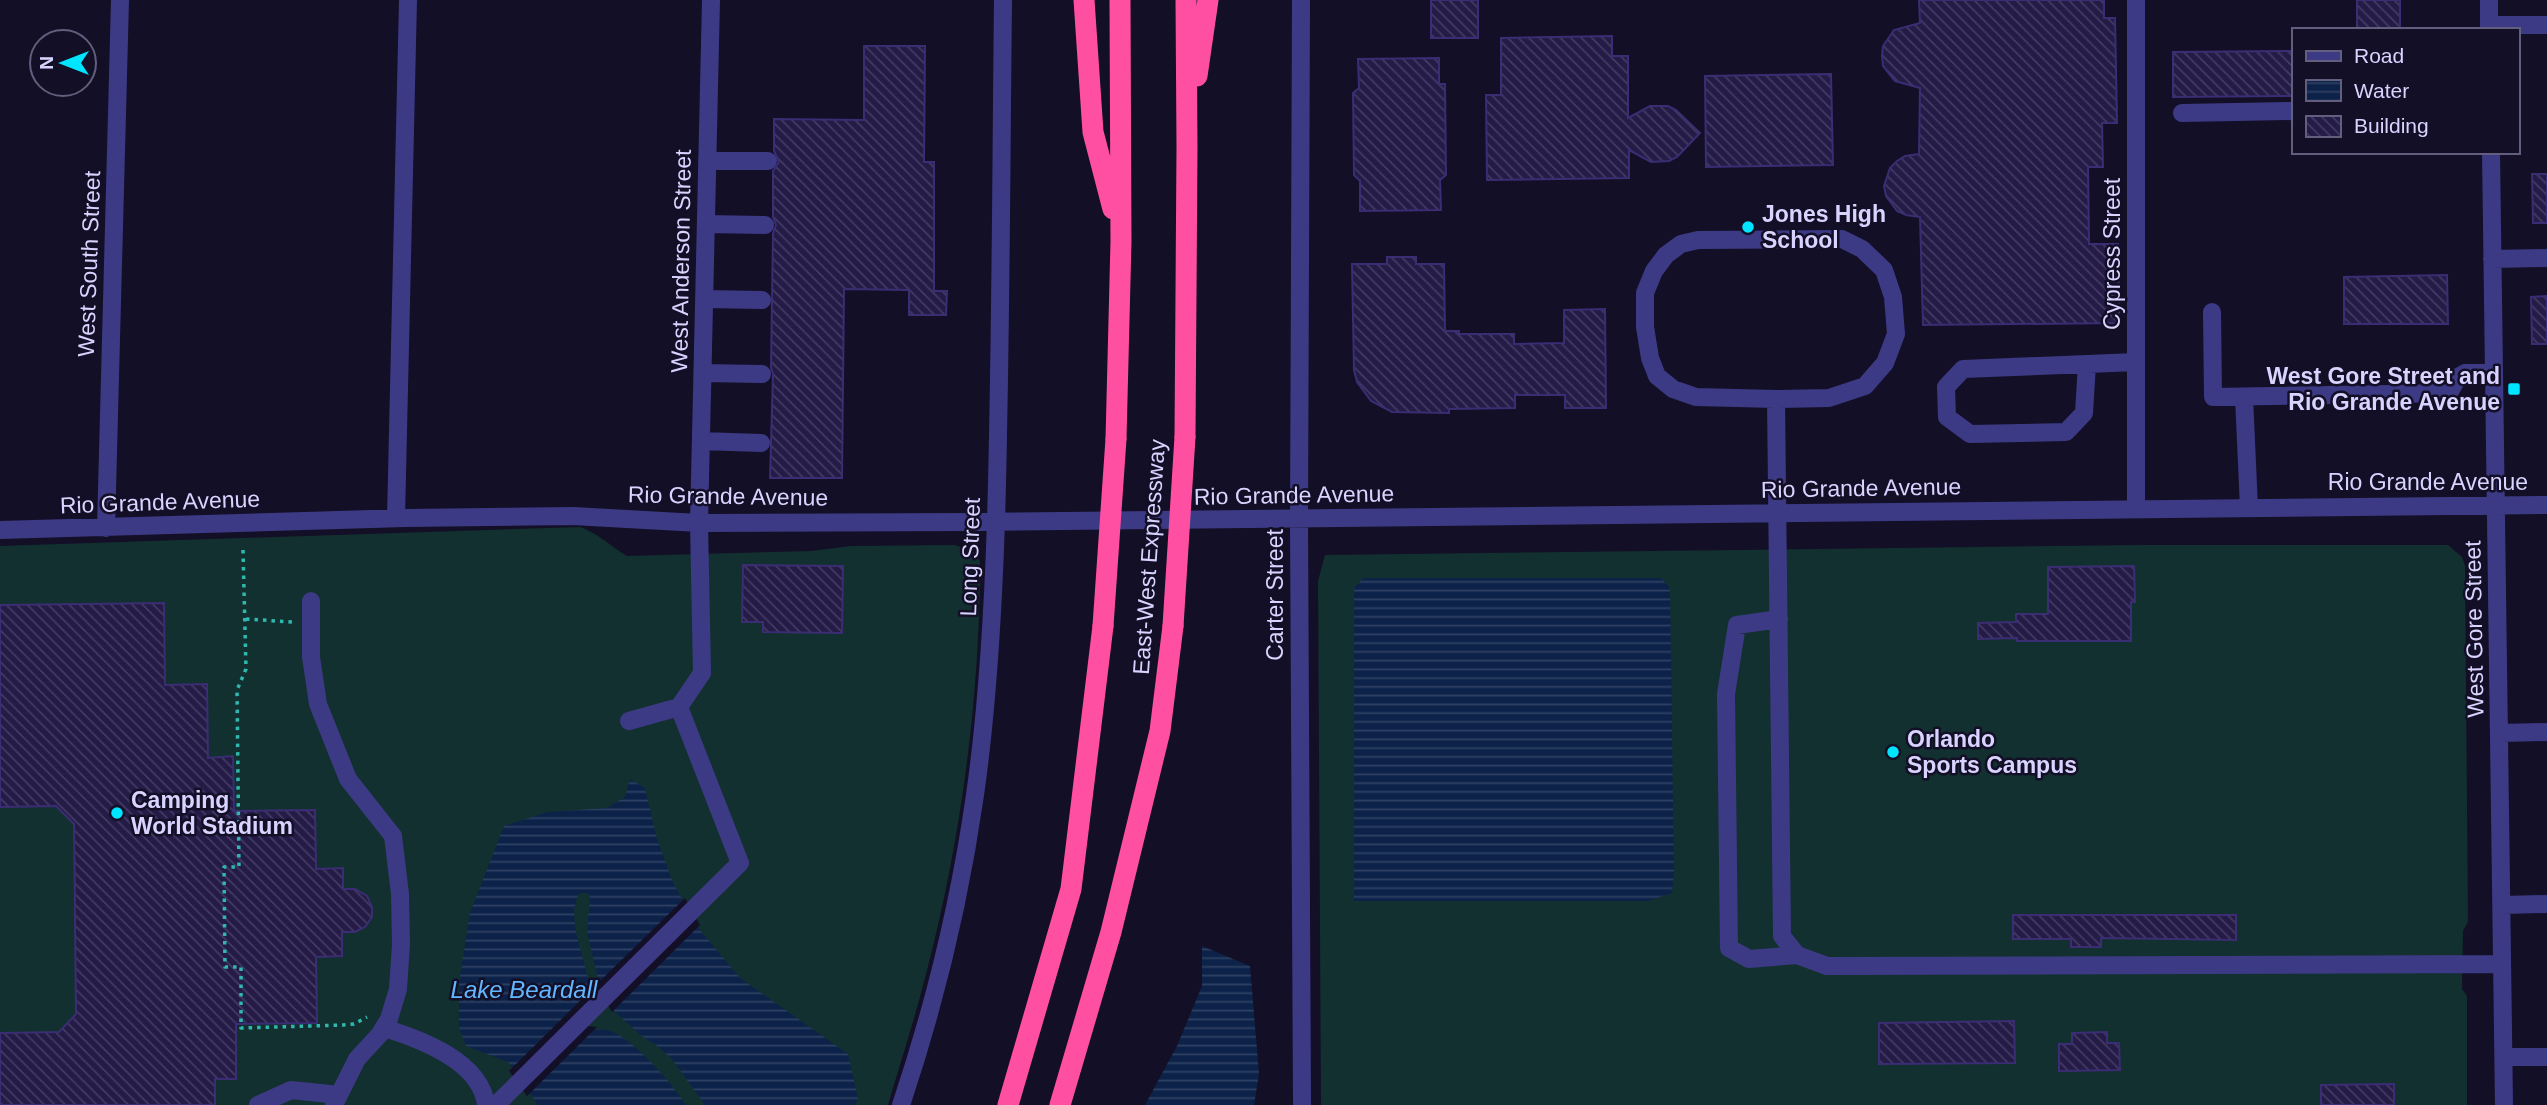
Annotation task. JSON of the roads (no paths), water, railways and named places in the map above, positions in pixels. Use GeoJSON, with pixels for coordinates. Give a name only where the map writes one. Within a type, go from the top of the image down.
{"type":"FeatureCollection","features":[{"type":"Feature","properties":{"kind":"highway"},"geometry":{"type":"LineString","coordinates":[[1084,0],[1093,132],[1121,241]]}},
{"type":"Feature","properties":{"kind":"highway","name":"East-West Expressway"},"geometry":{"type":"LineString","coordinates":[[1008,1105],[1071,890],[1104,626],[1116,439],[1121,241],[1120,0]]}},
{"type":"Feature","properties":{"kind":"highway","name":"East-West Expressway"},"geometry":{"type":"LineString","coordinates":[[1060,1105],[1111,932],[1160,731],[1173,626],[1185,437],[1186,0]]}},
{"type":"Feature","properties":{"kind":"highway"},"geometry":{"type":"LineString","coordinates":[[1187,147],[1208,0]]}},
{"type":"Feature","properties":{"kind":"street","name":"West South Street"},"geometry":{"type":"LineString","coordinates":[[106,528],[120,0]]}},
{"type":"Feature","properties":{"kind":"street"},"geometry":{"type":"LineString","coordinates":[[396,518],[408,0]]}},
{"type":"Feature","properties":{"kind":"street","name":"West Anderson Street"},"geometry":{"type":"LineString","coordinates":[[679,707],[702,673],[699,523],[711,0]]}},
{"type":"Feature","properties":{"kind":"street","name":"Long Street"},"geometry":{"type":"LineString","coordinates":[[901,1105],[924,1036],[957,902],[975,794],[993,630],[1000,377],[1003,0]]}},
{"type":"Feature","properties":{"kind":"street","name":"Carter Street"},"geometry":{"type":"LineString","coordinates":[[1301,0],[1299,520],[1302,1105]]}},
{"type":"Feature","properties":{"kind":"street","name":"Cypress Street"},"geometry":{"type":"LineString","coordinates":[[2136,0],[2136,508]]}},
{"type":"Feature","properties":{"kind":"street"},"geometry":{"type":"LineString","coordinates":[[2489,0],[2489,28],[2547,25]]}},
{"type":"Feature","properties":{"kind":"street"},"geometry":{"type":"LineString","coordinates":[[2182,113],[2292,111]]}},
{"type":"Feature","properties":{"kind":"street","name":"West Gore Street"},"geometry":{"type":"LineString","coordinates":[[2491,154],[2504,1105]]}},
{"type":"Feature","properties":{"kind":"street"},"geometry":{"type":"LineString","coordinates":[[708,161],[768,161]]}},
{"type":"Feature","properties":{"kind":"street"},"geometry":{"type":"LineString","coordinates":[[706,224],[765,225]]}},
{"type":"Feature","properties":{"kind":"street"},"geometry":{"type":"LineString","coordinates":[[1842,239],[1863,249],[1884,270],[1893,297],[1896,334],[1885,363],[1865,386],[1829,398],[1776,399],[1696,397],[1673,389],[1657,376],[1650,358],[1645,327],[1645,293],[1654,271],[1666,255],[1681,244],[1698,240],[1842,239]]}},
{"type":"Feature","properties":{"kind":"street"},"geometry":{"type":"LineString","coordinates":[[2492,259],[2547,258]]}},
{"type":"Feature","properties":{"kind":"street"},"geometry":{"type":"LineString","coordinates":[[705,299],[762,300]]}},
{"type":"Feature","properties":{"kind":"street"},"geometry":{"type":"LineString","coordinates":[[2212,312],[2213,397],[2449,393],[2458,377],[2465,373],[2494,373]]}},
{"type":"Feature","properties":{"kind":"street"},"geometry":{"type":"LineString","coordinates":[[2087,364],[2084,413],[2066,432],[1970,434],[1947,417],[1946,387],[1963,369],[2136,362]]}},
{"type":"Feature","properties":{"kind":"street"},"geometry":{"type":"LineString","coordinates":[[703,373],[762,374]]}},
{"type":"Feature","properties":{"kind":"street"},"geometry":{"type":"LineString","coordinates":[[2244,397],[2249,508]]}},
{"type":"Feature","properties":{"kind":"street"},"geometry":{"type":"LineString","coordinates":[[1776,399],[1782,936],[1797,955]]}},
{"type":"Feature","properties":{"kind":"street"},"geometry":{"type":"LineString","coordinates":[[701,441],[761,443]]}},
{"type":"Feature","properties":{"kind":"street","name":"Rio Grande Avenue"},"geometry":{"type":"LineString","coordinates":[[0,530],[396,518],[573,516],[699,523],[996,522],[2547,505]]}},
{"type":"Feature","properties":{"kind":"street"},"geometry":{"type":"LineString","coordinates":[[258,1105],[290,1090],[336,1100],[357,1059],[384,1028],[398,989],[400,894],[393,836],[348,779],[318,704],[311,657],[311,601]]}},
{"type":"Feature","properties":{"kind":"street"},"geometry":{"type":"LineString","coordinates":[[1779,619],[1737,625],[1726,694],[1729,948],[1749,959],[1797,955],[1827,966],[2502,964]]}},
{"type":"Feature","properties":{"kind":"street"},"geometry":{"type":"LineString","coordinates":[[501,1101],[740,863],[679,707],[629,720]]}},
{"type":"Feature","properties":{"kind":"street"},"geometry":{"type":"LineString","coordinates":[[2500,733],[2547,732]]}},
{"type":"Feature","properties":{"kind":"street"},"geometry":{"type":"LineString","coordinates":[[2502,905],[2547,904]]}},
{"type":"Feature","properties":{"kind":"street"},"geometry":{"type":"LineString","coordinates":[[384,1028],[424,1041],[454,1059],[480,1084],[486,1105]]}},
{"type":"Feature","properties":{"kind":"street"},"geometry":{"type":"LineString","coordinates":[[2504,1057],[2547,1057]]}},
{"type":"Feature","properties":{"kind":"water"},"geometry":{"type":"Polygon","coordinates":[[[1363,578],[1661,578],[1670,588],[1674,873],[1672,893],[1648,901],[1354,901],[1354,588],[1363,578]]]}},
{"type":"Feature","properties":{"kind":"water","name":"Lake Beardall"},"geometry":{"type":"Polygon","coordinates":[[[630,779],[645,788],[657,839],[672,880],[695,924],[740,978],[848,1054],[858,1099],[855,1105],[705,1105],[671,1058],[616,1013],[599,984],[587,932],[590,897],[587,893],[580,893],[574,913],[589,991],[584,1030],[606,1030],[627,1040],[672,1085],[686,1105],[538,1105],[508,1062],[466,1046],[459,1028],[459,983],[470,913],[504,826],[547,812],[607,808],[625,797],[630,779]]]}},
{"type":"Feature","properties":{"kind":"water"},"geometry":{"type":"Polygon","coordinates":[[[1202,946],[1250,966],[1259,1074],[1254,1105],[1145,1105],[1177,1046],[1202,986],[1202,946]]]}},
{"type":"Feature","properties":{"kind":"place","name":"Jones High School"},"geometry":{"type":"Point","coordinates":[1748,227]}},
{"type":"Feature","properties":{"kind":"place","name":"West Gore Street and Rio Grande Avenue"},"geometry":{"type":"Point","coordinates":[2514,389]}},
{"type":"Feature","properties":{"kind":"place","name":"Orlando Sports Campus"},"geometry":{"type":"Point","coordinates":[1893,752]}},
{"type":"Feature","properties":{"kind":"place","name":"Camping World Stadium"},"geometry":{"type":"Point","coordinates":[117,813]}}]}
